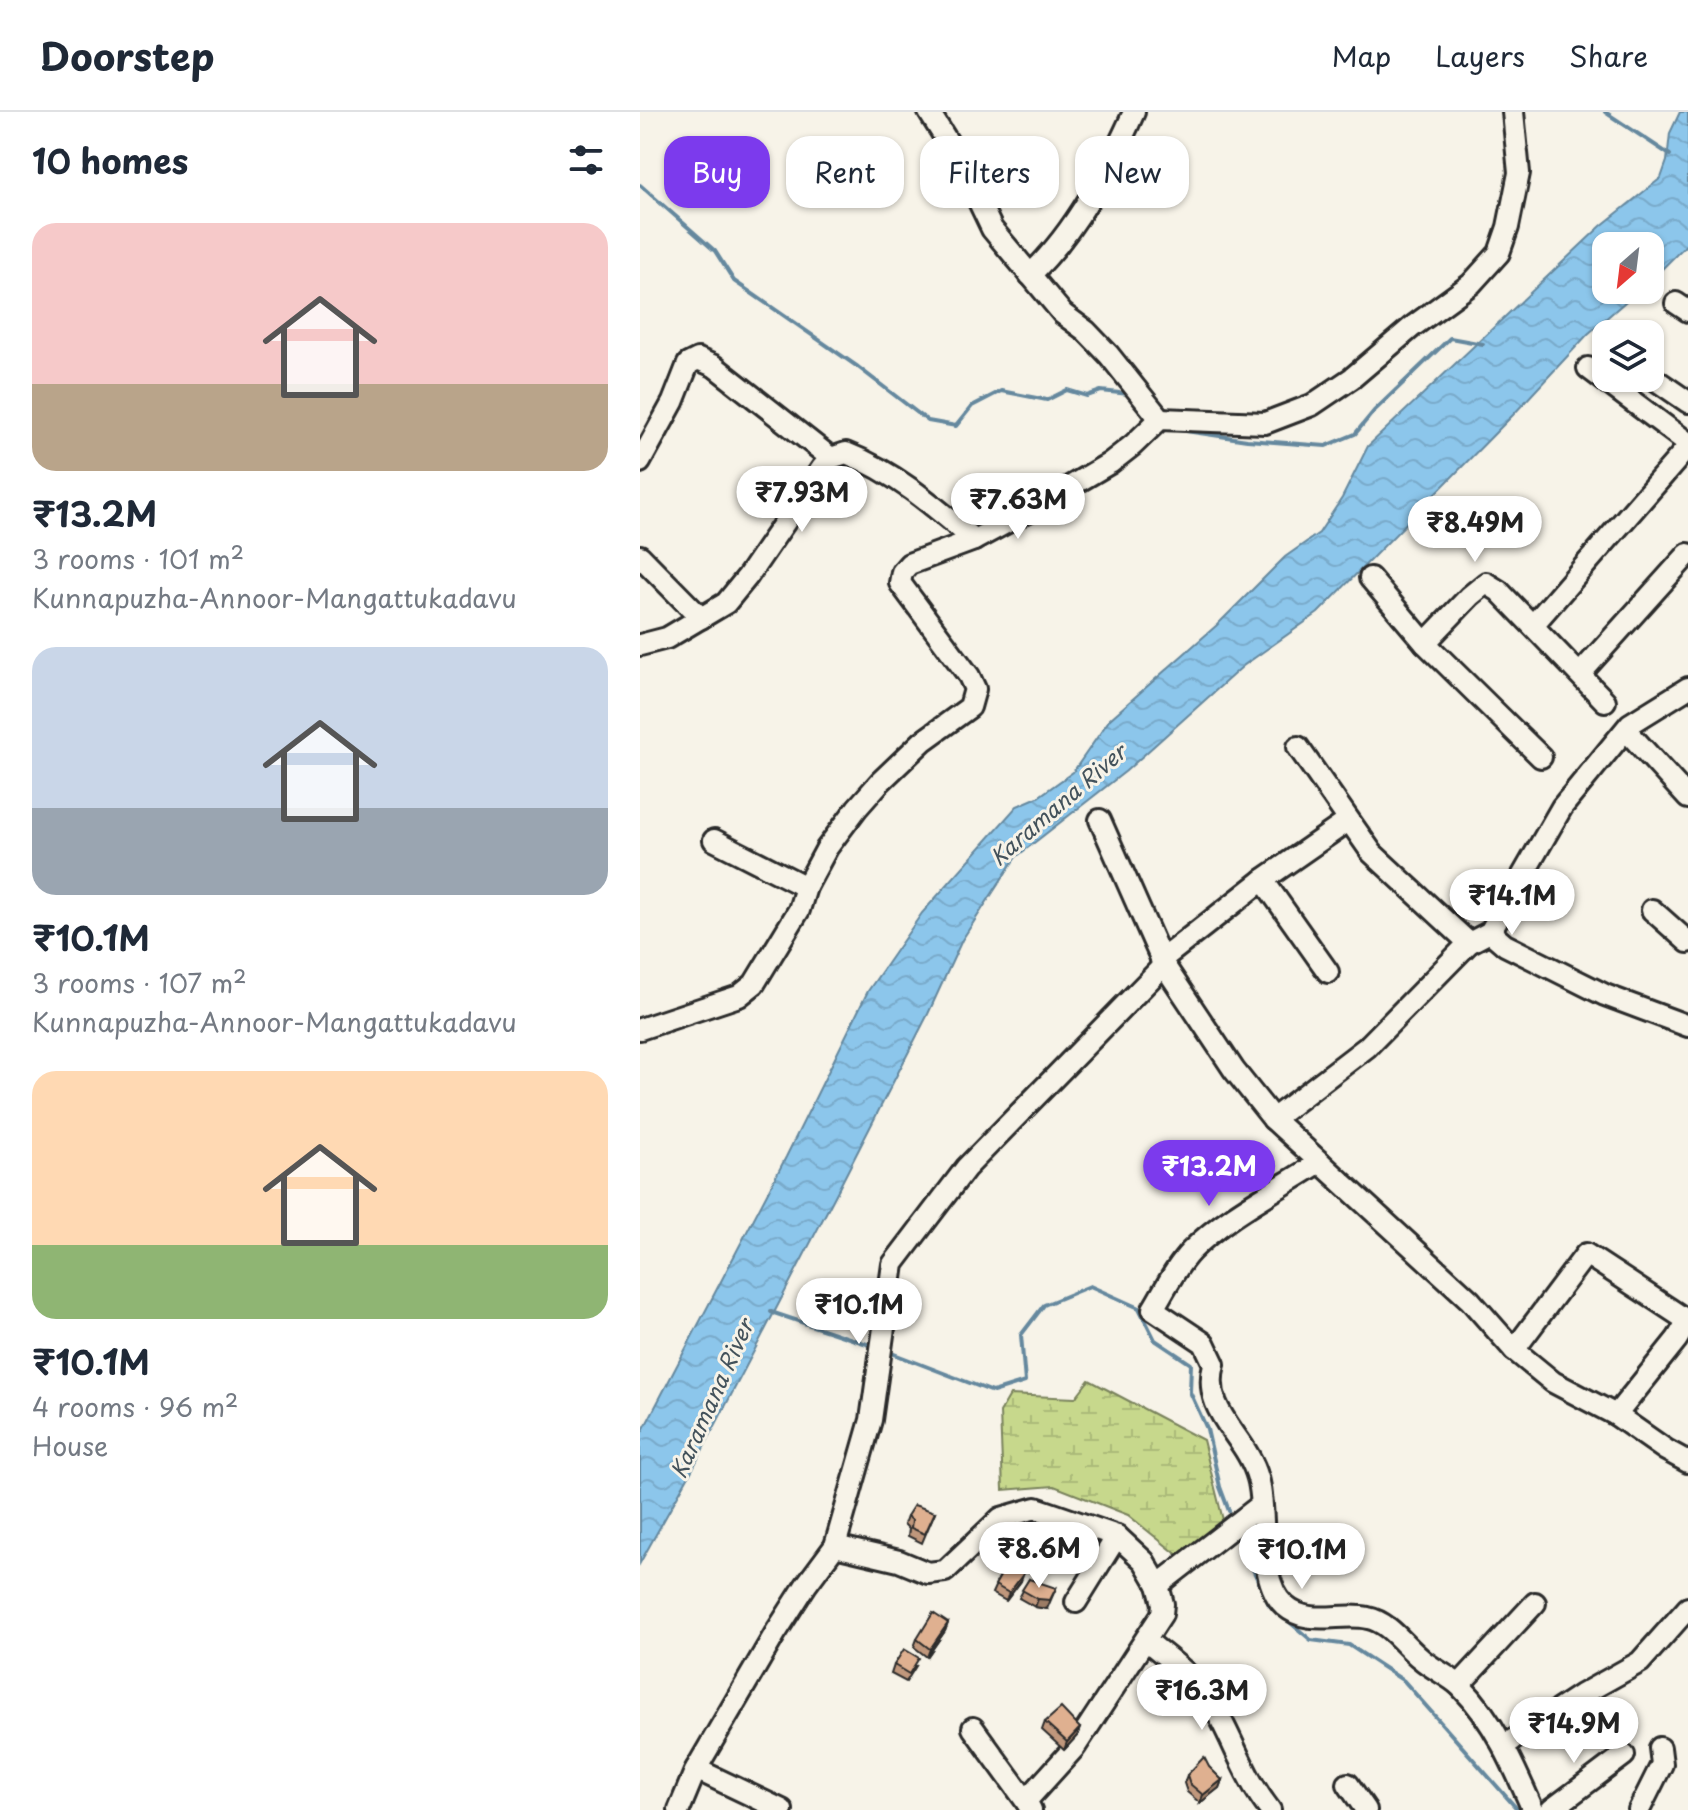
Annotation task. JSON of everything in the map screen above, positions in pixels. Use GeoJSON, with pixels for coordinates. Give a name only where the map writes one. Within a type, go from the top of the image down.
{"type":"FeatureCollection","features":[{"type":"Feature","properties":{"kind":"street"},"geometry":{"type":"LineString","coordinates":[[929,112],[959,160],[992,229],[1063,314],[1086,331],[1109,355],[1160,419]]}},
{"type":"Feature","properties":{"kind":"street"},"geometry":{"type":"LineString","coordinates":[[1030,275],[1056,250],[1092,193],[1134,112]]}},
{"type":"Feature","properties":{"kind":"street"},"geometry":{"type":"LineString","coordinates":[[640,1029],[739,996],[754,984],[799,910],[806,887],[827,848],[880,782],[923,741],[973,703],[975,689],[969,676],[903,589],[900,577],[909,564],[974,540],[1110,463],[1160,419],[1265,423],[1312,405],[1352,378],[1412,327],[1471,284],[1499,253],[1508,227],[1519,173],[1513,112]]}},
{"type":"Feature","properties":{"kind":"street"},"geometry":{"type":"LineString","coordinates":[[640,462],[673,402],[688,364],[698,359],[714,366],[831,458]]}},
{"type":"Feature","properties":{"kind":"street"},"geometry":{"type":"LineString","coordinates":[[1533,625],[1688,445],[1588,368]]}},
{"type":"Feature","properties":{"kind":"street"},"geometry":{"type":"LineString","coordinates":[[1664,386],[1688,402]]}},
{"type":"Feature","properties":{"kind":"street"},"geometry":{"type":"LineString","coordinates":[[640,645],[667,638],[726,603],[831,458],[846,453],[868,462],[924,498],[974,540]]}},
{"type":"Feature","properties":{"kind":"street"},"geometry":{"type":"LineString","coordinates":[[1580,674],[1688,554]]}},
{"type":"Feature","properties":{"kind":"street"},"geometry":{"type":"LineString","coordinates":[[640,556],[701,618]]}},
{"type":"Feature","properties":{"kind":"street"},"geometry":{"type":"LineString","coordinates":[[1370,578],[1425,643],[1541,757]]}},
{"type":"Feature","properties":{"kind":"street"},"geometry":{"type":"LineString","coordinates":[[1425,643],[1486,583],[1499,591],[1605,701]]}},
{"type":"Feature","properties":{"kind":"street"},"geometry":{"type":"LineString","coordinates":[[1273,1119],[1367,1047],[1469,943],[1490,932],[1562,807],[1626,730],[1688,688]]}},
{"type":"Feature","properties":{"kind":"street"},"geometry":{"type":"LineString","coordinates":[[1626,730],[1688,798]]}},
{"type":"Feature","properties":{"kind":"street"},"geometry":{"type":"LineString","coordinates":[[1298,747],[1372,853],[1469,943]]}},
{"type":"Feature","properties":{"kind":"street"},"geometry":{"type":"LineString","coordinates":[[1100,820],[1163,962],[1234,1070],[1273,1119],[1470,1300],[1514,1350],[1553,1382],[1616,1415],[1688,1462]]}},
{"type":"Feature","properties":{"kind":"street"},"geometry":{"type":"LineString","coordinates":[[679,1810],[696,1769],[791,1608],[835,1546],[871,1420],[893,1264],[966,1168],[1163,962],[1263,880],[1348,821]]}},
{"type":"Feature","properties":{"kind":"street"},"geometry":{"type":"LineString","coordinates":[[714,840],[806,887]]}},
{"type":"Feature","properties":{"kind":"street"},"geometry":{"type":"LineString","coordinates":[[1263,880],[1328,972]]}},
{"type":"Feature","properties":{"kind":"street"},"geometry":{"type":"LineString","coordinates":[[1652,910],[1688,942]]}},
{"type":"Feature","properties":{"kind":"street"},"geometry":{"type":"LineString","coordinates":[[1490,932],[1505,945],[1605,995],[1687,1022]]}},
{"type":"Feature","properties":{"kind":"street"},"geometry":{"type":"LineString","coordinates":[[1320,1162],[1234,1218],[1192,1250],[1177,1267],[1153,1309],[1204,1343],[1214,1364],[1210,1379],[1217,1410],[1250,1455],[1259,1480],[1269,1571],[1275,1591],[1289,1609],[1322,1619],[1367,1618],[1381,1624],[1420,1659],[1459,1685],[1505,1745],[1533,1810]]}},
{"type":"Feature","properties":{"kind":"street"},"geometry":{"type":"LineString","coordinates":[[1514,1350],[1586,1254],[1688,1321],[1616,1415]]}},
{"type":"Feature","properties":{"kind":"street"},"geometry":{"type":"LineString","coordinates":[[1158,1585],[1261,1505]]}},
{"type":"Feature","properties":{"kind":"street"},"geometry":{"type":"LineString","coordinates":[[835,1546],[899,1561],[928,1573],[945,1571],[1001,1518],[1036,1508],[1117,1536],[1144,1561],[1158,1585],[1163,1604],[1168,1658]]}},
{"type":"Feature","properties":{"kind":"street"},"geometry":{"type":"LineString","coordinates":[[1076,1602],[1117,1536]]}},
{"type":"Feature","properties":{"kind":"street"},"geometry":{"type":"LineString","coordinates":[[1459,1685],[1535,1603]]}},
{"type":"Feature","properties":{"kind":"street"},"geometry":{"type":"LineString","coordinates":[[1505,1745],[1581,1695],[1640,1662],[1688,1608]]}},
{"type":"Feature","properties":{"kind":"street"},"geometry":{"type":"LineString","coordinates":[[973,1728],[1028,1806],[1075,1747],[1162,1614]]}},
{"type":"Feature","properties":{"kind":"street"},"geometry":{"type":"LineString","coordinates":[[1146,1640],[1212,1703],[1252,1787],[1270,1810]]}},
{"type":"Feature","properties":{"kind":"street"},"geometry":{"type":"LineString","coordinates":[[1639,1810],[1662,1764],[1660,1748]]}},
{"type":"Feature","properties":{"kind":"street"},"geometry":{"type":"LineString","coordinates":[[1551,1810],[1624,1755]]}},
{"type":"Feature","properties":{"kind":"street"},"geometry":{"type":"LineString","coordinates":[[696,1769],[782,1810]]}},
{"type":"Feature","properties":{"kind":"street"},"geometry":{"type":"LineString","coordinates":[[1348,1784],[1366,1810]]}},
{"type":"Feature","properties":{"kind":"green space"},"geometry":{"type":"Polygon","coordinates":[[[1089,1380],[1203,1440],[1224,1524],[1179,1556],[1128,1515],[1054,1486],[1003,1490],[1000,1412],[1010,1395],[1075,1398],[1089,1380]]]}},
{"type":"Feature","properties":{"kind":"water"},"geometry":{"type":"Polygon","coordinates":[[[1680,112],[1688,112],[1688,243],[1664,267],[1664,232],[1595,232],[1661,178],[1667,161],[1670,133],[1680,112]]]}},
{"type":"Feature","properties":{"kind":"water","name":"Karamana River"},"geometry":{"type":"Polygon","coordinates":[[[1592,234],[1592,304],[1623,304],[1604,320],[1592,320],[1592,331],[1318,613],[1243,666],[1126,771],[1016,857],[962,940],[928,1014],[838,1190],[640,1563],[640,1436],[786,1157],[868,991],[922,913],[1017,806],[1038,797],[1073,772],[1110,719],[1217,625],[1285,557],[1319,533],[1342,498],[1368,446],[1592,234]]]}},
{"type":"Feature","properties":{"kind":"building"},"geometry":{"type":"Polygon","coordinates":[[[914,1505],[935,1512],[925,1534],[911,1528],[912,1520],[907,1516],[914,1505]]]}},
{"type":"Feature","properties":{"kind":"building"},"geometry":{"type":"Polygon","coordinates":[[[1015,1540],[1031,1550],[1022,1567],[1008,1558],[1015,1540]]]}},
{"type":"Feature","properties":{"kind":"building"},"geometry":{"type":"Polygon","coordinates":[[[1008,1562],[1024,1573],[1009,1593],[995,1585],[1008,1562]]]}},
{"type":"Feature","properties":{"kind":"building"},"geometry":{"type":"Polygon","coordinates":[[[1029,1579],[1056,1588],[1050,1600],[1038,1599],[1022,1590],[1029,1579]]]}},
{"type":"Feature","properties":{"kind":"building"},"geometry":{"type":"Polygon","coordinates":[[[933,1613],[948,1623],[930,1649],[917,1639],[933,1613]]]}},
{"type":"Feature","properties":{"kind":"building"},"geometry":{"type":"Polygon","coordinates":[[[904,1649],[919,1658],[909,1674],[894,1665],[904,1649]]]}},
{"type":"Feature","properties":{"kind":"building"},"geometry":{"type":"Polygon","coordinates":[[[1061,1708],[1080,1728],[1067,1742],[1045,1722],[1061,1708]]]}},
{"type":"Feature","properties":{"kind":"building"},"geometry":{"type":"Polygon","coordinates":[[[1204,1757],[1222,1780],[1203,1795],[1190,1784],[1187,1775],[1204,1757]]]}},
{"type":"Feature","properties":{"kind":"waterway"},"geometry":{"type":"LineString","coordinates":[[1605,112],[1670,155]]}},
{"type":"Feature","properties":{"kind":"waterway"},"geometry":{"type":"LineString","coordinates":[[640,185],[715,251],[734,281],[858,367],[928,421],[956,426],[972,406],[1001,391],[1047,400],[1067,390],[1087,396],[1101,391],[1129,394]]}},
{"type":"Feature","properties":{"kind":"waterway"},"geometry":{"type":"LineString","coordinates":[[1172,429],[1247,440],[1326,446],[1355,434],[1374,411],[1450,338],[1483,344]]}},
{"type":"Feature","properties":{"kind":"waterway"},"geometry":{"type":"LineString","coordinates":[[889,1352],[993,1392],[1025,1382],[1021,1335],[1044,1305],[1090,1286],[1139,1308],[1155,1340],[1191,1364],[1190,1392],[1207,1429],[1220,1487],[1229,1511]]}},
{"type":"Feature","properties":{"kind":"waterway"},"geometry":{"type":"LineString","coordinates":[[771,1312],[873,1346]]}},
{"type":"Feature","properties":{"kind":"waterway"},"geometry":{"type":"LineString","coordinates":[[1237,1534],[1269,1605],[1311,1640],[1349,1645],[1404,1681],[1518,1810]]}}]}
